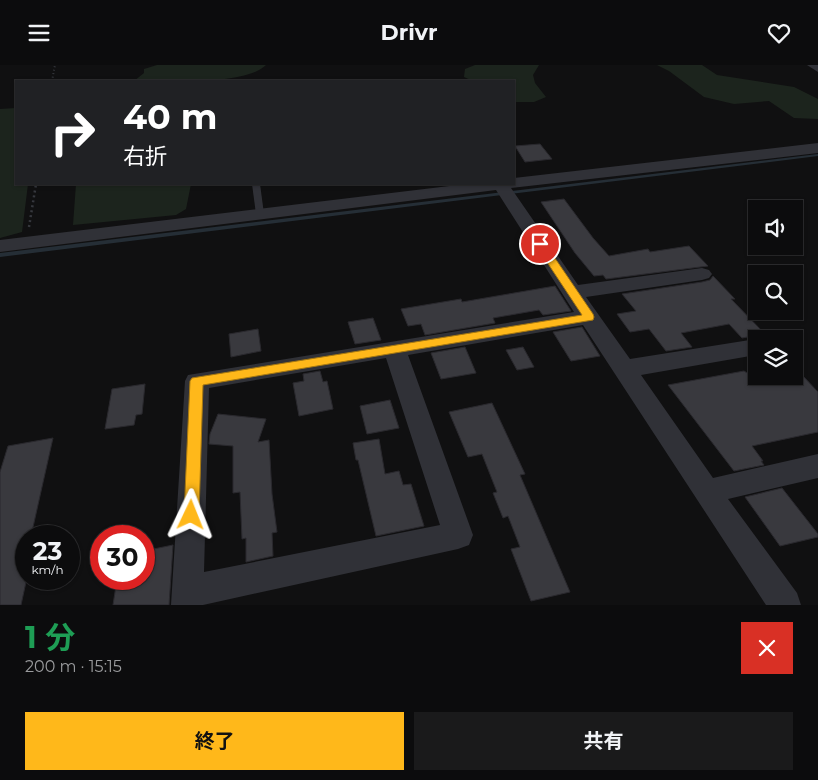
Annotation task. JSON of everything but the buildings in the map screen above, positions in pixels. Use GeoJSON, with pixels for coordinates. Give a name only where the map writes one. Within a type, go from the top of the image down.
{"type":"FeatureCollection","features":[{"type":"Feature","properties":{"kind":"street"},"geometry":{"type":"LineString","coordinates":[[813,65],[818,68]]}},
{"type":"Feature","properties":{"kind":"street"},"geometry":{"type":"LineString","coordinates":[[0,246],[363,201],[447,187],[506,188],[818,148]]}},
{"type":"Feature","properties":{"kind":"street"},"geometry":{"type":"LineString","coordinates":[[357,185],[363,201]]}},
{"type":"Feature","properties":{"kind":"street"},"geometry":{"type":"LineString","coordinates":[[506,188],[572,292],[784,605]]}},
{"type":"Feature","properties":{"kind":"street"},"geometry":{"type":"LineString","coordinates":[[572,292],[702,274]]}},
{"type":"Feature","properties":{"kind":"street"},"geometry":{"type":"LineString","coordinates":[[394,349],[458,535],[188,598],[196,381],[589,317]]}},
{"type":"Feature","properties":{"kind":"street"},"geometry":{"type":"LineString","coordinates":[[624,369],[748,348]]}},
{"type":"Feature","properties":{"kind":"street"},"geometry":{"type":"LineString","coordinates":[[706,492],[818,466]]}},
{"type":"Feature","properties":{"kind":"lane"},"geometry":{"type":"LineString","coordinates":[[256,185],[260,214]]}},
{"type":"Feature","properties":{"kind":"path"},"geometry":{"type":"LineString","coordinates":[[52,80],[55,65]]}},
{"type":"Feature","properties":{"kind":"path"},"geometry":{"type":"LineString","coordinates":[[27,243],[36,185]]}},
{"type":"Feature","properties":{"kind":"shaded area"},"geometry":{"type":"Polygon","coordinates":[[[157,65],[266,65],[256,72],[223,79],[135,80],[144,73],[144,69],[157,65]]]}},
{"type":"Feature","properties":{"kind":"shaded area"},"geometry":{"type":"Polygon","coordinates":[[[475,65],[539,65],[533,75],[535,83],[546,97],[534,102],[515,102],[515,80],[471,80],[464,77],[465,69],[475,65]]]}},
{"type":"Feature","properties":{"kind":"shaded area"},"geometry":{"type":"Polygon","coordinates":[[[657,65],[702,65],[717,75],[794,87],[818,99],[818,119],[794,118],[769,101],[734,104],[704,97],[669,71],[657,65]]]}},
{"type":"Feature","properties":{"kind":"shaded area"},"geometry":{"type":"Polygon","coordinates":[[[15,108],[15,185],[28,185],[22,232],[0,238],[0,109],[15,108]]]}},
{"type":"Feature","properties":{"kind":"shaded area"},"geometry":{"type":"Polygon","coordinates":[[[76,185],[191,185],[186,209],[176,215],[73,225],[76,185]]]}},
{"type":"Feature","properties":{"kind":"waterway"},"geometry":{"type":"LineString","coordinates":[[0,255],[818,155]]}},
{"type":"Feature","properties":{"kind":"route"},"geometry":{"type":"LineString","coordinates":[[191,515],[196,381],[589,317],[540,244]]}}]}
